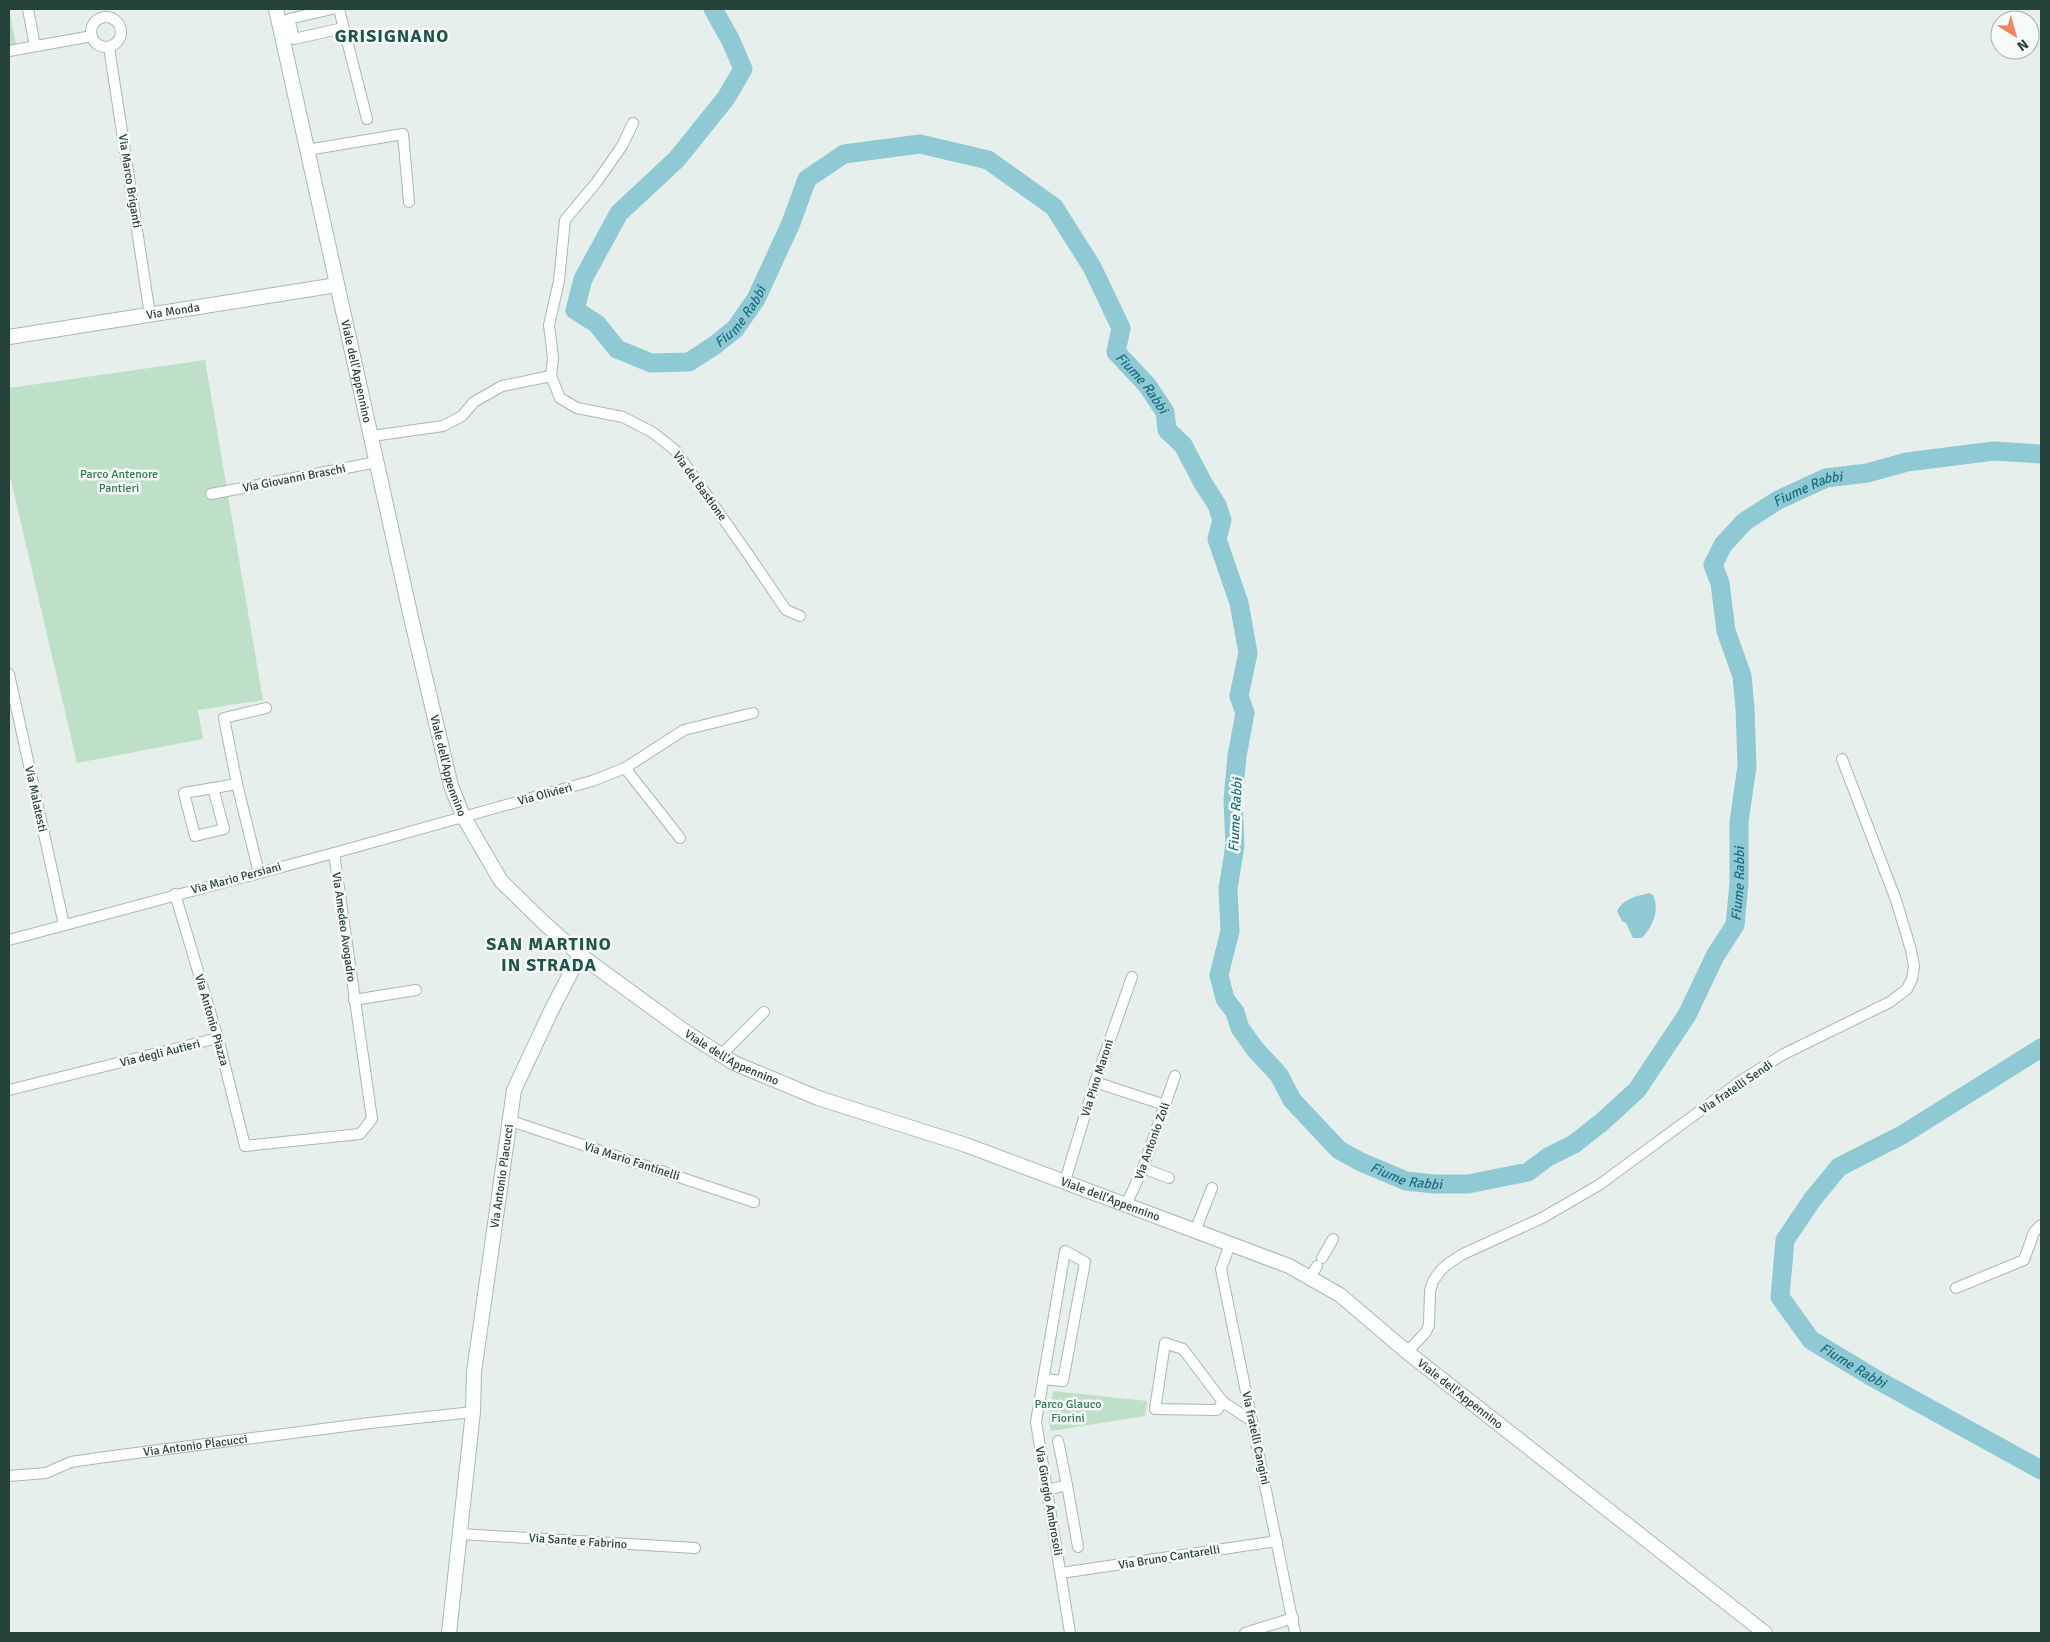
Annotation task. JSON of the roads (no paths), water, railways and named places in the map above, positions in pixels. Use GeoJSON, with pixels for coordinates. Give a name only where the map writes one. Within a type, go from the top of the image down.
{"type":"FeatureCollection","features":[{"type":"Feature","properties":{"kind":"main road","name":"Viale dell'Appennino"},"geometry":{"type":"LineString","coordinates":[[276,9],[286,31],[307,150],[412,622],[451,786],[463,816],[501,881],[580,955],[687,1033],[734,1063],[818,1098],[966,1145],[1289,1266],[1340,1295],[1407,1352],[1765,1633]]}},
{"type":"Feature","properties":{"kind":"main road","name":"Via Monda"},"geometry":{"type":"LineString","coordinates":[[9,336],[337,285]]}},
{"type":"Feature","properties":{"kind":"main road","name":"Via Antonio Placucci"},"geometry":{"type":"LineString","coordinates":[[449,1633],[474,1412],[474,1372],[514,1090],[580,955]]}},
{"type":"Feature","properties":{"kind":"street"},"geometry":{"type":"LineString","coordinates":[[28,9],[35,46]]}},
{"type":"Feature","properties":{"kind":"street"},"geometry":{"type":"LineString","coordinates":[[332,9],[289,19],[286,31],[294,39],[343,28]]}},
{"type":"Feature","properties":{"kind":"street"},"geometry":{"type":"LineString","coordinates":[[339,9],[366,119]]}},
{"type":"Feature","properties":{"kind":"street"},"geometry":{"type":"LineString","coordinates":[[109,17],[114,19],[120,27],[120,37],[114,45],[109,47],[100,46],[92,36],[93,26],[99,19],[109,17]]}},
{"type":"Feature","properties":{"kind":"street"},"geometry":{"type":"LineString","coordinates":[[9,51],[92,36]]}},
{"type":"Feature","properties":{"kind":"street","name":"Via Marco Briganti"},"geometry":{"type":"LineString","coordinates":[[109,47],[150,315]]}},
{"type":"Feature","properties":{"kind":"street","name":"Via del Bastione"},"geometry":{"type":"LineString","coordinates":[[633,123],[622,146],[596,183],[565,220],[559,281],[549,325],[553,358],[551,376],[560,398],[577,408],[623,417],[652,432],[675,450],[786,610],[800,616]]}},
{"type":"Feature","properties":{"kind":"street"},"geometry":{"type":"LineString","coordinates":[[307,150],[403,134],[409,202]]}},
{"type":"Feature","properties":{"kind":"street"},"geometry":{"type":"LineString","coordinates":[[372,436],[443,426],[462,416],[474,402],[502,386],[551,376]]}},
{"type":"Feature","properties":{"kind":"street","name":"Via Giovanni Braschi"},"geometry":{"type":"LineString","coordinates":[[211,494],[377,462]]}},
{"type":"Feature","properties":{"kind":"street","name":"Via Malatesti"},"geometry":{"type":"LineString","coordinates":[[9,674],[64,924]]}},
{"type":"Feature","properties":{"kind":"street"},"geometry":{"type":"LineString","coordinates":[[259,873],[237,784],[224,718],[266,708]]}},
{"type":"Feature","properties":{"kind":"street","name":"Via Olivieri"},"geometry":{"type":"LineString","coordinates":[[463,816],[592,781],[625,768],[684,730],[753,713]]}},
{"type":"Feature","properties":{"kind":"street","name":"Via fratelli Sendi"},"geometry":{"type":"LineString","coordinates":[[1407,1352],[1426,1332],[1429,1325],[1430,1291],[1433,1281],[1449,1263],[1463,1254],[1542,1218],[1599,1184],[1742,1080],[1784,1054],[1890,1002],[1907,989],[1912,979],[1914,966],[1911,950],[1896,900],[1842,759]]}},
{"type":"Feature","properties":{"kind":"street"},"geometry":{"type":"LineString","coordinates":[[625,768],[680,838]]}},
{"type":"Feature","properties":{"kind":"street"},"geometry":{"type":"LineString","coordinates":[[213,788],[224,829],[195,836],[184,793],[213,788],[237,784]]}},
{"type":"Feature","properties":{"kind":"street","name":"Via Mario Persiani"},"geometry":{"type":"LineString","coordinates":[[9,940],[175,894],[334,853],[463,816]]}},
{"type":"Feature","properties":{"kind":"street","name":"Via Amedeo Avogadro"},"geometry":{"type":"LineString","coordinates":[[245,1146],[360,1134],[372,1120],[334,853]]}},
{"type":"Feature","properties":{"kind":"street","name":"Via Antonio Piazza"},"geometry":{"type":"LineString","coordinates":[[175,894],[218,1038],[245,1146]]}},
{"type":"Feature","properties":{"kind":"street","name":"Via Pino Maroni"},"geometry":{"type":"LineString","coordinates":[[1065,1181],[1095,1082],[1132,977]]}},
{"type":"Feature","properties":{"kind":"street","name":"Via Amedeo Avogadro"},"geometry":{"type":"LineString","coordinates":[[354,1000],[416,990]]}},
{"type":"Feature","properties":{"kind":"street"},"geometry":{"type":"LineString","coordinates":[[721,1055],[764,1012]]}},
{"type":"Feature","properties":{"kind":"street","name":"Via degli Autieri"},"geometry":{"type":"LineString","coordinates":[[9,1090],[218,1038]]}},
{"type":"Feature","properties":{"kind":"street","name":"Via Antonio Zoli"},"geometry":{"type":"LineString","coordinates":[[1126,1205],[1143,1168],[1175,1076]]}},
{"type":"Feature","properties":{"kind":"street"},"geometry":{"type":"LineString","coordinates":[[1095,1082],[1165,1105]]}},
{"type":"Feature","properties":{"kind":"street","name":"Via Mario Fantinelli"},"geometry":{"type":"LineString","coordinates":[[511,1121],[754,1202]]}},
{"type":"Feature","properties":{"kind":"street"},"geometry":{"type":"LineString","coordinates":[[1143,1168],[1169,1178]]}},
{"type":"Feature","properties":{"kind":"street"},"geometry":{"type":"LineString","coordinates":[[1195,1231],[1212,1188]]}},
{"type":"Feature","properties":{"kind":"street"},"geometry":{"type":"LineString","coordinates":[[1956,1288],[2024,1260],[2034,1232],[2041,1225]]}},
{"type":"Feature","properties":{"kind":"street"},"geometry":{"type":"LineString","coordinates":[[1310,1278],[1333,1239]]}},
{"type":"Feature","properties":{"kind":"street","name":"Via fratelli Cangini"},"geometry":{"type":"LineString","coordinates":[[1230,1244],[1221,1269],[1295,1633]]}},
{"type":"Feature","properties":{"kind":"street","name":"Via Giorgio Ambrosoli"},"geometry":{"type":"LineString","coordinates":[[1043,1379],[1063,1381],[1085,1262],[1065,1251],[1043,1379],[1036,1422],[1070,1633]]}},
{"type":"Feature","properties":{"kind":"street"},"geometry":{"type":"LineString","coordinates":[[1223,1402],[1216,1410],[1154,1410],[1165,1343],[1183,1349],[1223,1402],[1252,1421]]}},
{"type":"Feature","properties":{"kind":"street","name":"Via Antonio Placucci"},"geometry":{"type":"LineString","coordinates":[[9,1476],[46,1473],[71,1462],[105,1457],[370,1423],[474,1412]]}},
{"type":"Feature","properties":{"kind":"street"},"geometry":{"type":"LineString","coordinates":[[1058,1441],[1078,1548]]}},
{"type":"Feature","properties":{"kind":"street"},"geometry":{"type":"LineString","coordinates":[[1047,1490],[1067,1485]]}},
{"type":"Feature","properties":{"kind":"street","name":"Via Sante e Fabrino"},"geometry":{"type":"LineString","coordinates":[[460,1534],[695,1548]]}},
{"type":"Feature","properties":{"kind":"street","name":"Via Bruno Cantarelli"},"geometry":{"type":"LineString","coordinates":[[1061,1573],[1277,1541]]}},
{"type":"Feature","properties":{"kind":"street"},"geometry":{"type":"LineString","coordinates":[[1245,1633],[1293,1618]]}},
{"type":"Feature","properties":{"kind":"water"},"geometry":{"type":"Polygon","coordinates":[[[1649,893],[1653,895],[1656,906],[1654,918],[1642,938],[1633,938],[1626,923],[1622,921],[1617,911],[1626,901],[1649,893]]]}},
{"type":"Feature","properties":{"kind":"waterway","name":"Fiume Rabbi"},"geometry":{"type":"LineString","coordinates":[[713,9],[730,39],[743,69],[726,98],[677,159],[619,213],[583,279],[575,310],[597,324],[617,349],[651,363],[689,362],[735,329],[756,299],[791,223],[807,179],[844,154],[920,144],[988,160],[1054,207],[1092,267],[1121,328],[1116,352],[1147,385],[1165,412],[1167,430],[1183,445],[1217,505],[1222,520],[1217,539],[1239,603],[1248,653],[1239,696],[1245,713],[1237,756],[1233,800],[1235,845],[1228,889],[1230,931],[1219,975],[1225,999],[1235,1012],[1240,1028],[1255,1049],[1279,1075],[1292,1100],[1339,1150],[1361,1162],[1406,1181],[1435,1184],[1468,1184],[1528,1172],[1548,1157],[1574,1144],[1602,1122],[1637,1090],[1687,1015],[1715,956],[1735,925],[1739,883],[1739,822],[1747,766],[1742,676],[1726,631],[1720,583],[1713,565],[1723,545],[1744,522],[1778,500],[1826,478],[1867,473],[1907,462],[1994,451],[2041,454]]}},
{"type":"Feature","properties":{"kind":"waterway","name":"Fiume Rabbi"},"geometry":{"type":"LineString","coordinates":[[2041,1048],[1902,1135],[1839,1167],[1812,1200],[1785,1240],[1780,1297],[1811,1340],[1874,1378],[2041,1470]]}},
{"type":"Feature","properties":{"kind":"district","name":"GRISIGNANO"},"geometry":{"type":"Point","coordinates":[392,36]}},
{"type":"Feature","properties":{"kind":"district","name":"SAN MARTINO IN STRADA"},"geometry":{"type":"Point","coordinates":[549,954]}},
{"type":"Feature","properties":{"kind":"park label","name":"Parco Antenore Pantieri"},"geometry":{"type":"Point","coordinates":[119,481]}},
{"type":"Feature","properties":{"kind":"park label","name":"Parco Glauco Fiorini"},"geometry":{"type":"Point","coordinates":[1068,1411]}}]}
